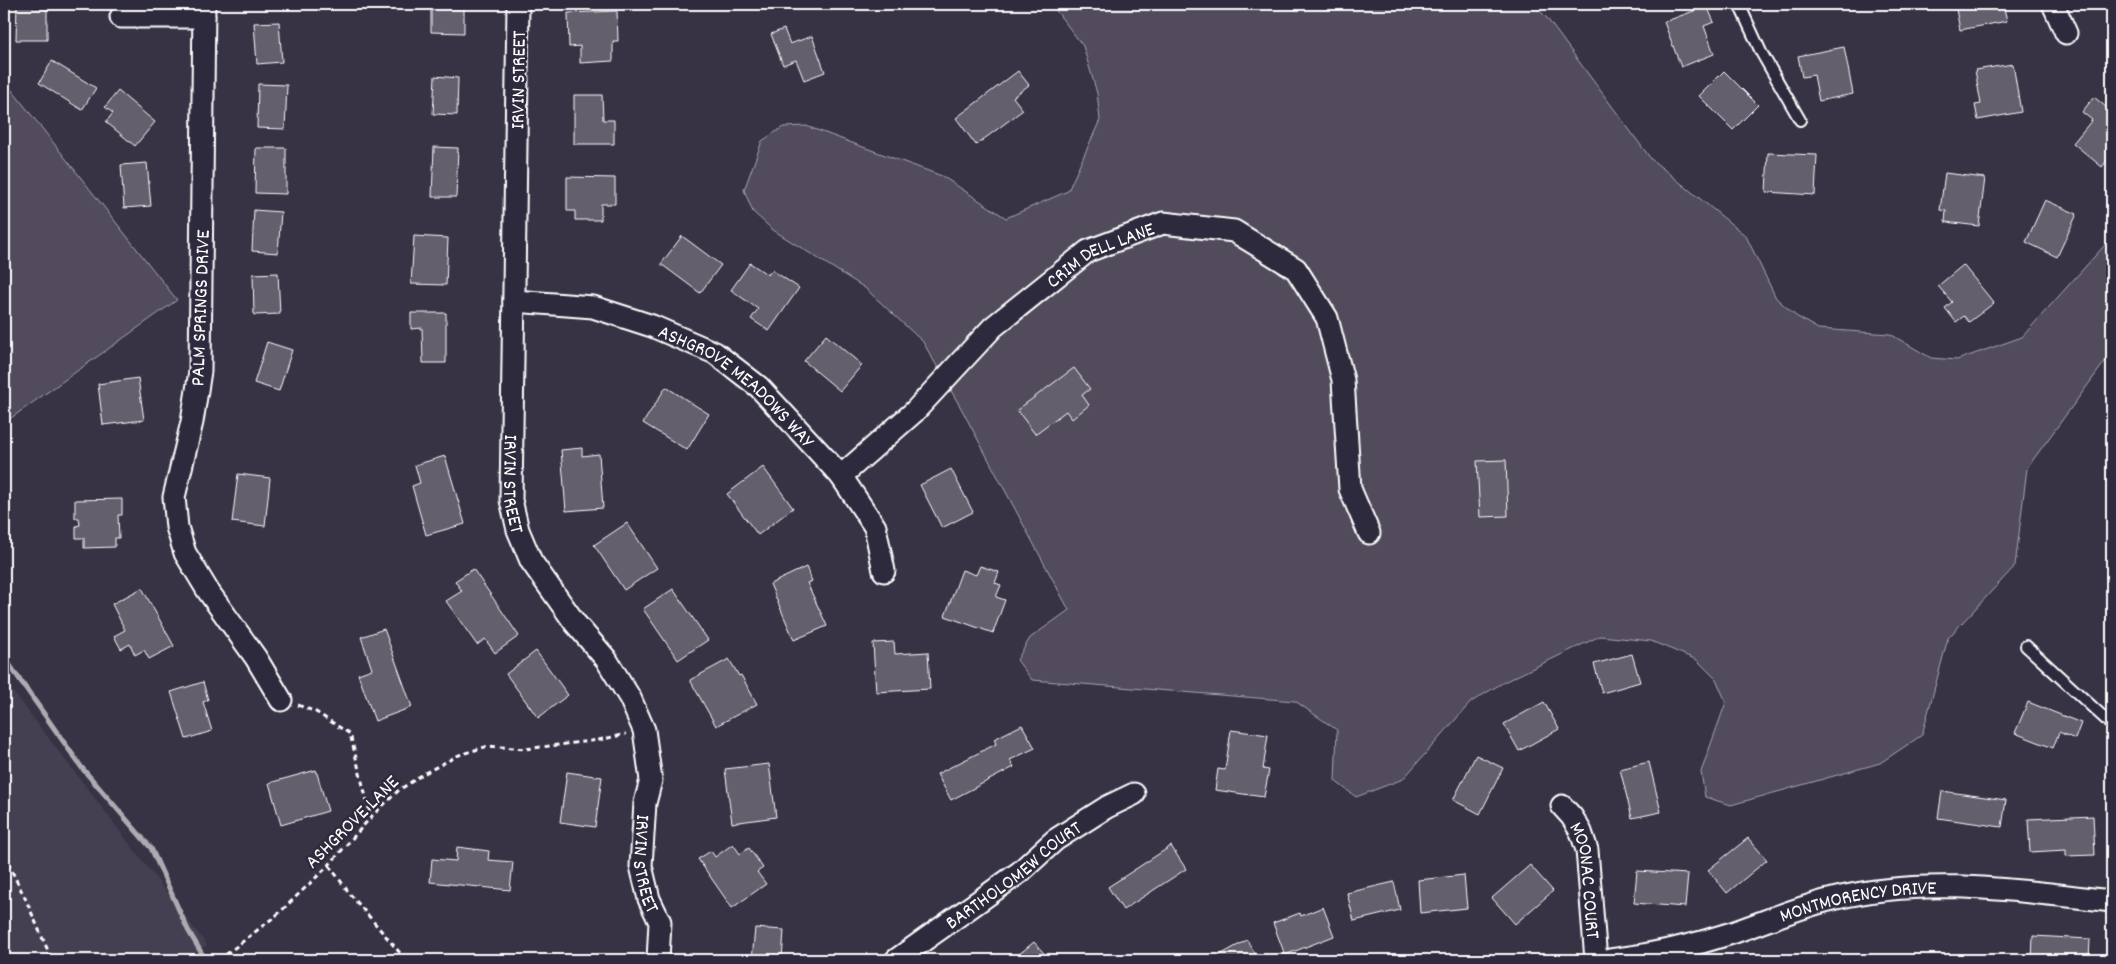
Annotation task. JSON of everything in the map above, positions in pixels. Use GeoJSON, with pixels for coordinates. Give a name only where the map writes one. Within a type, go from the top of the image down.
{"type":"FeatureCollection","features":[{"type":"Feature","properties":{"kind":"street","name":"IRVIN STREET"},"geometry":{"type":"LineString","coordinates":[[518,4],[511,500],[518,530],[531,561],[575,623],[606,660],[630,698],[644,730],[651,780],[646,803],[641,866],[649,899],[660,922],[658,960]]}},
{"type":"Feature","properties":{"kind":"street"},"geometry":{"type":"LineString","coordinates":[[2053,4],[2066,33]]}},
{"type":"Feature","properties":{"kind":"street"},"geometry":{"type":"LineString","coordinates":[[120,17],[204,10]]}},
{"type":"Feature","properties":{"kind":"street","name":"PALM SPRINGS DRIVE"},"geometry":{"type":"LineString","coordinates":[[204,10],[200,372],[192,422],[179,469],[174,497],[177,527],[185,553],[208,590],[256,658],[281,700]]}},
{"type":"Feature","properties":{"kind":"street","name":"CRIM DELL LANE"},"geometry":{"type":"LineString","coordinates":[[841,476],[914,412],[993,327],[1088,251],[1163,223],[1234,231],[1296,269],[1327,318],[1343,380],[1350,489],[1369,534]]}},
{"type":"Feature","properties":{"kind":"street","name":"ASHGROVE MEADOWS WAY"},"geometry":{"type":"LineString","coordinates":[[514,301],[593,307],[652,326],[715,353],[759,387],[841,476],[875,527],[884,571]]}},
{"type":"Feature","properties":{"kind":"street","name":"BARTHOLOMEW COURT"},"geometry":{"type":"LineString","coordinates":[[896,960],[1020,872],[1055,840],[1107,807],[1134,794]]}},
{"type":"Feature","properties":{"kind":"street","name":"MOONAC COURT"},"geometry":{"type":"LineString","coordinates":[[1562,806],[1572,817],[1581,832],[1586,850],[1596,960]]}},
{"type":"Feature","properties":{"kind":"street","name":"MONTMORENCY DRIVE"},"geometry":{"type":"LineString","coordinates":[[1610,960],[1641,956],[1688,946],[1820,902],[1887,889],[1923,886],[1968,886],[2112,901]]}},
{"type":"Feature","properties":{"kind":"lane"},"geometry":{"type":"LineString","coordinates":[[1739,4],[1761,52],[1800,120]]}},
{"type":"Feature","properties":{"kind":"lane"},"geometry":{"type":"LineString","coordinates":[[2026,646],[2112,725]]}},
{"type":"Feature","properties":{"kind":"path"},"geometry":{"type":"LineString","coordinates":[[281,700],[316,712],[350,734],[371,817]]}},
{"type":"Feature","properties":{"kind":"path","name":"ASHGROVE LANE"},"geometry":{"type":"LineString","coordinates":[[219,960],[278,914],[329,865],[371,817],[399,790],[459,754],[488,746],[525,749],[599,740],[644,730]]}},
{"type":"Feature","properties":{"kind":"path"},"geometry":{"type":"LineString","coordinates":[[4,855],[52,960]]}},
{"type":"Feature","properties":{"kind":"path"},"geometry":{"type":"LineString","coordinates":[[329,865],[350,894],[406,960]]}},
{"type":"Feature","properties":{"kind":"shaded area"},"geometry":{"type":"Polygon","coordinates":[[[1051,4],[1533,4],[1546,17],[1651,159],[1746,236],[1776,298],[1796,316],[1818,329],[1890,334],[1931,358],[1957,360],[2022,337],[2112,237],[2112,352],[2027,468],[2015,566],[1948,638],[1922,735],[1880,763],[1731,805],[1705,797],[1701,772],[1726,702],[1716,679],[1697,660],[1651,641],[1600,636],[1504,682],[1471,702],[1403,779],[1356,797],[1335,781],[1337,730],[1295,701],[1032,680],[1017,660],[1030,638],[1069,610],[961,408],[923,342],[865,288],[773,230],[753,212],[744,190],[762,141],[783,127],[806,126],[942,176],[1006,218],[1068,191],[1100,120],[1097,93],[1083,46],[1051,4]]]}},
{"type":"Feature","properties":{"kind":"shaded area"},"geometry":{"type":"Polygon","coordinates":[[[4,80],[177,300],[4,423],[4,80]]]}},
{"type":"Feature","properties":{"kind":"shaded area"},"geometry":{"type":"Polygon","coordinates":[[[4,680],[207,945],[186,960],[4,960],[4,680]]]}},
{"type":"Feature","properties":{"kind":"building"},"geometry":{"type":"Polygon","coordinates":[[[17,4],[47,4],[47,40],[16,40],[17,4]]]}},
{"type":"Feature","properties":{"kind":"building"},"geometry":{"type":"Polygon","coordinates":[[[431,4],[464,4],[464,33],[431,32],[431,4]]]}},
{"type":"Feature","properties":{"kind":"building"},"geometry":{"type":"Polygon","coordinates":[[[1955,4],[2003,4],[2007,21],[1960,30],[1955,4]]]}},
{"type":"Feature","properties":{"kind":"building"},"geometry":{"type":"Polygon","coordinates":[[[1707,6],[1714,22],[1704,26],[1714,54],[1681,67],[1664,22],[1707,6]]]}},
{"type":"Feature","properties":{"kind":"building"},"geometry":{"type":"Polygon","coordinates":[[[617,11],[618,41],[613,41],[613,61],[580,63],[580,46],[569,47],[568,13],[617,11]]]}},
{"type":"Feature","properties":{"kind":"building"},"geometry":{"type":"Polygon","coordinates":[[[279,22],[282,62],[257,64],[254,23],[279,22]]]}},
{"type":"Feature","properties":{"kind":"building"},"geometry":{"type":"Polygon","coordinates":[[[784,29],[790,44],[812,36],[825,72],[804,80],[796,60],[783,65],[771,34],[784,29]]]}},
{"type":"Feature","properties":{"kind":"building"},"geometry":{"type":"Polygon","coordinates":[[[1844,47],[1853,94],[1819,101],[1814,75],[1802,77],[1798,56],[1844,47]]]}},
{"type":"Feature","properties":{"kind":"building"},"geometry":{"type":"Polygon","coordinates":[[[52,61],[96,88],[82,110],[39,83],[52,61]]]}},
{"type":"Feature","properties":{"kind":"building"},"geometry":{"type":"Polygon","coordinates":[[[2013,64],[2021,112],[1978,120],[1975,105],[1981,104],[1975,70],[2013,64]]]}},
{"type":"Feature","properties":{"kind":"building"},"geometry":{"type":"Polygon","coordinates":[[[1018,71],[1029,85],[1013,97],[1023,110],[976,145],[956,118],[1018,71]]]}},
{"type":"Feature","properties":{"kind":"building"},"geometry":{"type":"Polygon","coordinates":[[[1724,71],[1758,105],[1733,130],[1699,96],[1724,71]]]}},
{"type":"Feature","properties":{"kind":"building"},"geometry":{"type":"Polygon","coordinates":[[[435,76],[458,78],[457,115],[433,114],[435,76]]]}},
{"type":"Feature","properties":{"kind":"building"},"geometry":{"type":"Polygon","coordinates":[[[258,84],[287,85],[285,129],[257,128],[258,84]]]}},
{"type":"Feature","properties":{"kind":"building"},"geometry":{"type":"Polygon","coordinates":[[[118,91],[155,122],[135,146],[106,122],[113,113],[105,107],[118,91]]]}},
{"type":"Feature","properties":{"kind":"building"},"geometry":{"type":"Polygon","coordinates":[[[574,95],[602,95],[603,120],[614,120],[614,144],[574,144],[574,95]]]}},
{"type":"Feature","properties":{"kind":"building"},"geometry":{"type":"Polygon","coordinates":[[[2094,97],[2112,112],[2112,154],[2102,167],[2073,143],[2092,120],[2082,112],[2094,97]]]}},
{"type":"Feature","properties":{"kind":"building"},"geometry":{"type":"Polygon","coordinates":[[[434,147],[458,148],[456,197],[432,197],[434,147]]]}},
{"type":"Feature","properties":{"kind":"building"},"geometry":{"type":"Polygon","coordinates":[[[256,148],[286,148],[286,194],[255,193],[256,148]]]}},
{"type":"Feature","properties":{"kind":"building"},"geometry":{"type":"Polygon","coordinates":[[[1768,153],[1817,155],[1815,195],[1766,192],[1768,153]]]}},
{"type":"Feature","properties":{"kind":"building"},"geometry":{"type":"Polygon","coordinates":[[[147,163],[151,206],[124,208],[121,165],[147,163]]]}},
{"type":"Feature","properties":{"kind":"building"},"geometry":{"type":"Polygon","coordinates":[[[1945,173],[1985,178],[1979,226],[1945,222],[1946,211],[1940,210],[1945,173]]]}},
{"type":"Feature","properties":{"kind":"building"},"geometry":{"type":"Polygon","coordinates":[[[567,177],[615,178],[615,204],[601,204],[601,220],[575,220],[575,211],[567,211],[567,177]]]}},
{"type":"Feature","properties":{"kind":"building"},"geometry":{"type":"Polygon","coordinates":[[[2045,200],[2077,214],[2057,257],[2026,242],[2045,200]]]}},
{"type":"Feature","properties":{"kind":"building"},"geometry":{"type":"Polygon","coordinates":[[[254,210],[281,212],[278,253],[252,251],[254,210]]]}},
{"type":"Feature","properties":{"kind":"building"},"geometry":{"type":"Polygon","coordinates":[[[414,236],[448,238],[446,285],[411,284],[414,236]]]}},
{"type":"Feature","properties":{"kind":"building"},"geometry":{"type":"Polygon","coordinates":[[[682,236],[721,265],[700,293],[661,264],[682,236]]]}},
{"type":"Feature","properties":{"kind":"building"},"geometry":{"type":"Polygon","coordinates":[[[750,263],[768,275],[772,270],[799,288],[769,331],[751,319],[758,309],[731,290],[750,263]]]}},
{"type":"Feature","properties":{"kind":"building"},"geometry":{"type":"Polygon","coordinates":[[[1963,265],[1994,303],[1969,322],[1964,316],[1956,322],[1945,308],[1952,302],[1938,286],[1963,265]]]}},
{"type":"Feature","properties":{"kind":"building"},"geometry":{"type":"Polygon","coordinates":[[[278,273],[280,314],[254,315],[253,274],[278,273]]]}},
{"type":"Feature","properties":{"kind":"building"},"geometry":{"type":"Polygon","coordinates":[[[411,313],[446,313],[446,363],[423,363],[422,328],[411,329],[411,313]]]}},
{"type":"Feature","properties":{"kind":"building"},"geometry":{"type":"Polygon","coordinates":[[[826,335],[862,365],[840,391],[804,361],[826,335]]]}},
{"type":"Feature","properties":{"kind":"building"},"geometry":{"type":"Polygon","coordinates":[[[267,342],[292,350],[279,391],[254,383],[267,342]]]}},
{"type":"Feature","properties":{"kind":"building"},"geometry":{"type":"Polygon","coordinates":[[[1074,368],[1090,389],[1082,395],[1089,405],[1072,419],[1066,411],[1035,434],[1017,410],[1074,368]]]}},
{"type":"Feature","properties":{"kind":"building"},"geometry":{"type":"Polygon","coordinates":[[[138,378],[144,420],[103,425],[98,384],[138,378]]]}},
{"type":"Feature","properties":{"kind":"building"},"geometry":{"type":"Polygon","coordinates":[[[666,387],[709,414],[687,450],[643,423],[666,387]]]}},
{"type":"Feature","properties":{"kind":"building"},"geometry":{"type":"Polygon","coordinates":[[[582,448],[582,456],[599,454],[603,508],[566,511],[561,450],[582,448]]]}},
{"type":"Feature","properties":{"kind":"building"},"geometry":{"type":"Polygon","coordinates":[[[445,456],[465,524],[426,535],[412,486],[420,483],[415,465],[445,456]]]}},
{"type":"Feature","properties":{"kind":"building"},"geometry":{"type":"Polygon","coordinates":[[[1506,460],[1508,516],[1480,517],[1477,461],[1506,460]]]}},
{"type":"Feature","properties":{"kind":"building"},"geometry":{"type":"Polygon","coordinates":[[[763,467],[793,508],[758,535],[727,494],[763,467]]]}},
{"type":"Feature","properties":{"kind":"building"},"geometry":{"type":"Polygon","coordinates":[[[951,469],[973,512],[942,528],[920,485],[951,469]]]}},
{"type":"Feature","properties":{"kind":"building"},"geometry":{"type":"Polygon","coordinates":[[[238,474],[270,478],[265,526],[232,522],[238,474]]]}},
{"type":"Feature","properties":{"kind":"building"},"geometry":{"type":"Polygon","coordinates":[[[122,499],[122,515],[118,515],[119,538],[115,538],[115,547],[84,548],[84,538],[76,538],[76,526],[80,525],[79,518],[75,518],[75,500],[122,499]]]}},
{"type":"Feature","properties":{"kind":"building"},"geometry":{"type":"Polygon","coordinates":[[[627,523],[657,568],[624,590],[594,545],[627,523]]]}},
{"type":"Feature","properties":{"kind":"building"},"geometry":{"type":"Polygon","coordinates":[[[980,566],[999,572],[995,583],[1001,585],[996,597],[1005,600],[993,633],[945,616],[962,570],[976,575],[980,566]]]}},
{"type":"Feature","properties":{"kind":"building"},"geometry":{"type":"Polygon","coordinates":[[[806,567],[812,581],[807,583],[827,626],[794,640],[770,584],[806,567]]]}},
{"type":"Feature","properties":{"kind":"building"},"geometry":{"type":"Polygon","coordinates":[[[473,569],[519,636],[495,653],[485,639],[477,645],[446,601],[462,591],[455,581],[473,569]]]}},
{"type":"Feature","properties":{"kind":"building"},"geometry":{"type":"Polygon","coordinates":[[[142,588],[174,646],[149,659],[144,650],[135,655],[130,644],[121,649],[114,636],[125,630],[112,604],[142,588]]]}},
{"type":"Feature","properties":{"kind":"building"},"geometry":{"type":"Polygon","coordinates":[[[673,589],[708,640],[678,660],[643,609],[673,589]]]}},
{"type":"Feature","properties":{"kind":"building"},"geometry":{"type":"Polygon","coordinates":[[[384,629],[412,707],[375,721],[358,674],[372,669],[361,637],[384,629]]]}},
{"type":"Feature","properties":{"kind":"building"},"geometry":{"type":"Polygon","coordinates":[[[894,642],[895,654],[928,652],[930,689],[876,692],[873,643],[894,642]]]}},
{"type":"Feature","properties":{"kind":"building"},"geometry":{"type":"Polygon","coordinates":[[[536,651],[568,695],[538,718],[506,674],[536,651]]]}},
{"type":"Feature","properties":{"kind":"building"},"geometry":{"type":"Polygon","coordinates":[[[1632,654],[1640,682],[1602,693],[1594,664],[1632,654]]]}},
{"type":"Feature","properties":{"kind":"building"},"geometry":{"type":"Polygon","coordinates":[[[729,659],[739,676],[741,675],[757,704],[716,726],[690,680],[729,659]]]}},
{"type":"Feature","properties":{"kind":"building"},"geometry":{"type":"Polygon","coordinates":[[[203,682],[208,700],[203,702],[212,731],[186,739],[171,692],[203,682]]]}},
{"type":"Feature","properties":{"kind":"building"},"geometry":{"type":"Polygon","coordinates":[[[1544,702],[1559,729],[1519,751],[1504,724],[1544,702]]]}},
{"type":"Feature","properties":{"kind":"building"},"geometry":{"type":"Polygon","coordinates":[[[2028,702],[2081,723],[2075,739],[2059,732],[2053,748],[2015,733],[2028,702]]]}},
{"type":"Feature","properties":{"kind":"building"},"geometry":{"type":"Polygon","coordinates":[[[1022,725],[1035,748],[1010,760],[1014,767],[951,800],[937,774],[996,744],[994,739],[1022,725]]]}},
{"type":"Feature","properties":{"kind":"building"},"geometry":{"type":"Polygon","coordinates":[[[1231,730],[1268,735],[1263,769],[1269,770],[1264,797],[1215,790],[1218,769],[1225,770],[1231,730]]]}},
{"type":"Feature","properties":{"kind":"building"},"geometry":{"type":"Polygon","coordinates":[[[1476,755],[1503,768],[1480,814],[1453,800],[1476,755]]]}},
{"type":"Feature","properties":{"kind":"building"},"geometry":{"type":"Polygon","coordinates":[[[1649,762],[1661,812],[1632,818],[1620,769],[1649,762]]]}},
{"type":"Feature","properties":{"kind":"building"},"geometry":{"type":"Polygon","coordinates":[[[769,764],[776,817],[732,823],[725,769],[769,764]]]}},
{"type":"Feature","properties":{"kind":"building"},"geometry":{"type":"Polygon","coordinates":[[[316,770],[328,811],[281,825],[269,783],[316,770]]]}},
{"type":"Feature","properties":{"kind":"building"},"geometry":{"type":"Polygon","coordinates":[[[567,772],[602,777],[595,827],[560,822],[567,772]]]}},
{"type":"Feature","properties":{"kind":"building"},"geometry":{"type":"Polygon","coordinates":[[[1942,791],[2006,800],[2002,827],[1938,818],[1942,791]]]}},
{"type":"Feature","properties":{"kind":"building"},"geometry":{"type":"Polygon","coordinates":[[[2093,816],[2095,855],[2066,856],[2066,850],[2030,852],[2028,819],[2093,816]]]}},
{"type":"Feature","properties":{"kind":"building"},"geometry":{"type":"Polygon","coordinates":[[[1748,838],[1767,860],[1727,893],[1708,870],[1748,838]]]}},
{"type":"Feature","properties":{"kind":"building"},"geometry":{"type":"Polygon","coordinates":[[[733,844],[740,854],[749,848],[763,868],[757,872],[766,884],[732,908],[698,859],[711,851],[715,857],[733,844]]]}},
{"type":"Feature","properties":{"kind":"building"},"geometry":{"type":"Polygon","coordinates":[[[1171,846],[1186,869],[1123,910],[1108,887],[1171,846]]]}},
{"type":"Feature","properties":{"kind":"building"},"geometry":{"type":"Polygon","coordinates":[[[457,847],[489,851],[488,860],[513,862],[510,890],[430,882],[432,859],[456,861],[457,847]]]}},
{"type":"Feature","properties":{"kind":"building"},"geometry":{"type":"Polygon","coordinates":[[[1530,865],[1553,891],[1515,924],[1492,898],[1530,865]]]}},
{"type":"Feature","properties":{"kind":"building"},"geometry":{"type":"Polygon","coordinates":[[[1637,871],[1688,874],[1685,907],[1634,903],[1637,871]]]}},
{"type":"Feature","properties":{"kind":"building"},"geometry":{"type":"Polygon","coordinates":[[[1464,875],[1467,908],[1420,913],[1418,880],[1464,875]]]}},
{"type":"Feature","properties":{"kind":"building"},"geometry":{"type":"Polygon","coordinates":[[[1394,882],[1400,910],[1354,921],[1347,893],[1394,882]]]}},
{"type":"Feature","properties":{"kind":"building"},"geometry":{"type":"Polygon","coordinates":[[[1323,907],[1334,936],[1285,955],[1273,923],[1300,913],[1301,916],[1323,907]]]}},
{"type":"Feature","properties":{"kind":"building"},"geometry":{"type":"Polygon","coordinates":[[[755,928],[784,930],[782,960],[752,960],[755,928]]]}},
{"type":"Feature","properties":{"kind":"building"},"geometry":{"type":"Polygon","coordinates":[[[2033,936],[2090,939],[2089,960],[2032,960],[2033,936]]]}},
{"type":"Feature","properties":{"kind":"building"},"geometry":{"type":"Polygon","coordinates":[[[1247,940],[1259,960],[1211,960],[1247,940]]]}},
{"type":"Feature","properties":{"kind":"building"},"geometry":{"type":"Polygon","coordinates":[[[1034,942],[1050,960],[1012,960],[1034,942]]]}},
{"type":"Feature","properties":{"kind":"waterway"},"geometry":{"type":"LineString","coordinates":[[4,657],[82,768],[151,848],[188,930],[205,959]]}}]}
